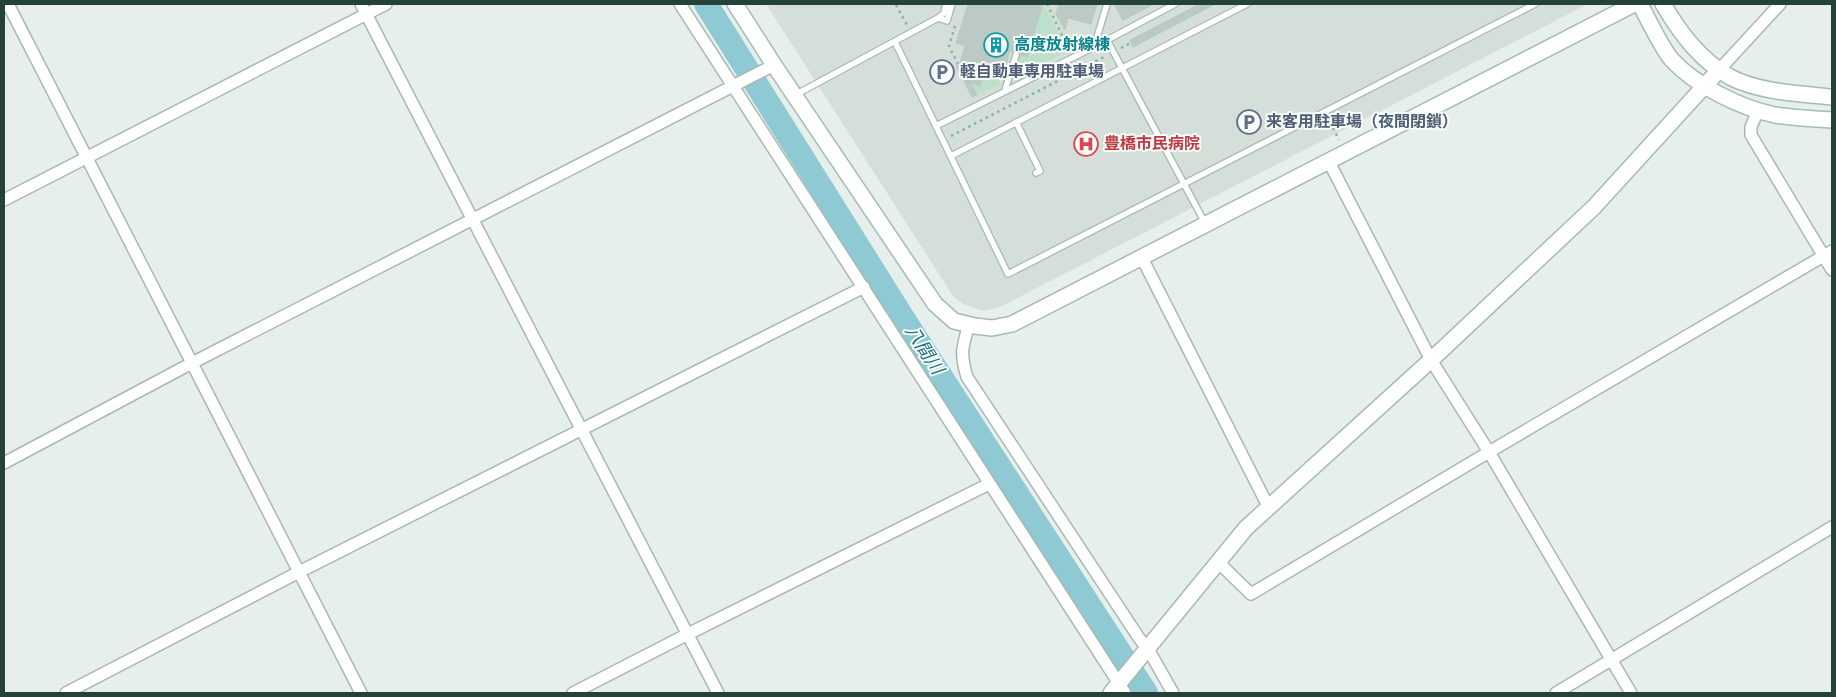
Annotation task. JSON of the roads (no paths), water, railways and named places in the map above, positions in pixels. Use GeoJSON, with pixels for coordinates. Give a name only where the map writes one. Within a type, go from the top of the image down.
{"type":"FeatureCollection","features":[{"type":"Feature","properties":{"kind":"street"},"geometry":{"type":"LineString","coordinates":[[8,4],[361,693]]}},
{"type":"Feature","properties":{"kind":"street"},"geometry":{"type":"LineString","coordinates":[[4,200],[364,9],[386,4]]}},
{"type":"Feature","properties":{"kind":"street"},"geometry":{"type":"LineString","coordinates":[[680,4],[735,85],[864,287],[1118,690],[1146,651],[1217,561],[1246,528],[1431,360],[1594,207],[1780,4]]}},
{"type":"Feature","properties":{"kind":"street"},"geometry":{"type":"LineString","coordinates":[[736,4],[770,67],[796,95],[935,304],[954,320],[969,325],[992,328],[1012,324],[1205,223],[1329,162],[1634,4]]}},
{"type":"Feature","properties":{"kind":"street"},"geometry":{"type":"LineString","coordinates":[[1640,4],[1671,59],[1687,74],[1705,86],[1758,110],[1792,117],[1832,120]]}},
{"type":"Feature","properties":{"kind":"street"},"geometry":{"type":"LineString","coordinates":[[1663,4],[1677,29],[1690,44],[1731,77],[1759,87],[1832,98]]}},
{"type":"Feature","properties":{"kind":"street"},"geometry":{"type":"LineString","coordinates":[[364,9],[718,693]]}},
{"type":"Feature","properties":{"kind":"street"},"geometry":{"type":"LineString","coordinates":[[4,463],[192,363],[770,67]]}},
{"type":"Feature","properties":{"kind":"street"},"geometry":{"type":"LineString","coordinates":[[1758,110],[1750,135],[1828,253],[1832,270]]}},
{"type":"Feature","properties":{"kind":"street"},"geometry":{"type":"LineString","coordinates":[[1329,162],[1431,360],[1489,452],[1611,661],[1632,693]]}},
{"type":"Feature","properties":{"kind":"street"},"geometry":{"type":"LineString","coordinates":[[1217,561],[1251,594],[1828,253]]}},
{"type":"Feature","properties":{"kind":"street"},"geometry":{"type":"LineString","coordinates":[[1141,256],[1269,508]]}},
{"type":"Feature","properties":{"kind":"street"},"geometry":{"type":"LineString","coordinates":[[66,693],[299,572],[864,287]]}},
{"type":"Feature","properties":{"kind":"street"},"geometry":{"type":"LineString","coordinates":[[969,325],[961,358],[967,377],[1139,638],[1173,693]]}},
{"type":"Feature","properties":{"kind":"street"},"geometry":{"type":"LineString","coordinates":[[573,693],[989,484]]}},
{"type":"Feature","properties":{"kind":"street"},"geometry":{"type":"LineString","coordinates":[[1556,693],[1832,527]]}},
{"type":"Feature","properties":{"kind":"lane"},"geometry":{"type":"LineString","coordinates":[[796,95],[938,18],[944,13],[946,4]]}},
{"type":"Feature","properties":{"kind":"lane"},"geometry":{"type":"LineString","coordinates":[[938,18],[947,21],[952,4]]}},
{"type":"Feature","properties":{"kind":"lane"},"geometry":{"type":"LineString","coordinates":[[1094,47],[1107,4]]}},
{"type":"Feature","properties":{"kind":"lane"},"geometry":{"type":"LineString","coordinates":[[936,126],[1175,4]]}},
{"type":"Feature","properties":{"kind":"lane"},"geometry":{"type":"LineString","coordinates":[[951,156],[1247,4]]}},
{"type":"Feature","properties":{"kind":"lane"},"geometry":{"type":"LineString","coordinates":[[895,42],[1008,274],[1536,4]]}},
{"type":"Feature","properties":{"kind":"lane"},"geometry":{"type":"LineString","coordinates":[[1107,40],[1205,223]]}},
{"type":"Feature","properties":{"kind":"lane"},"geometry":{"type":"LineString","coordinates":[[1005,90],[1016,55]]}},
{"type":"Feature","properties":{"kind":"lane"},"geometry":{"type":"LineString","coordinates":[[1016,122],[1040,171],[1036,173]]}},
{"type":"Feature","properties":{"kind":"waterway","name":"八間川"},"geometry":{"type":"LineString","coordinates":[[706,4],[901,315],[1146,693]]}},
{"type":"Feature","properties":{"kind":"place","name":"高度放射線棟"},"geometry":{"type":"Point","coordinates":[996,45]}},
{"type":"Feature","properties":{"kind":"place","name":"軽自動車専用駐車場"},"geometry":{"type":"Point","coordinates":[942,72]}},
{"type":"Feature","properties":{"kind":"place","name":"来客用駐車場（夜間閉鎖）"},"geometry":{"type":"Point","coordinates":[1249,122]}},
{"type":"Feature","properties":{"kind":"place","name":"豊橋市民病院"},"geometry":{"type":"Point","coordinates":[1086,144]}}]}
